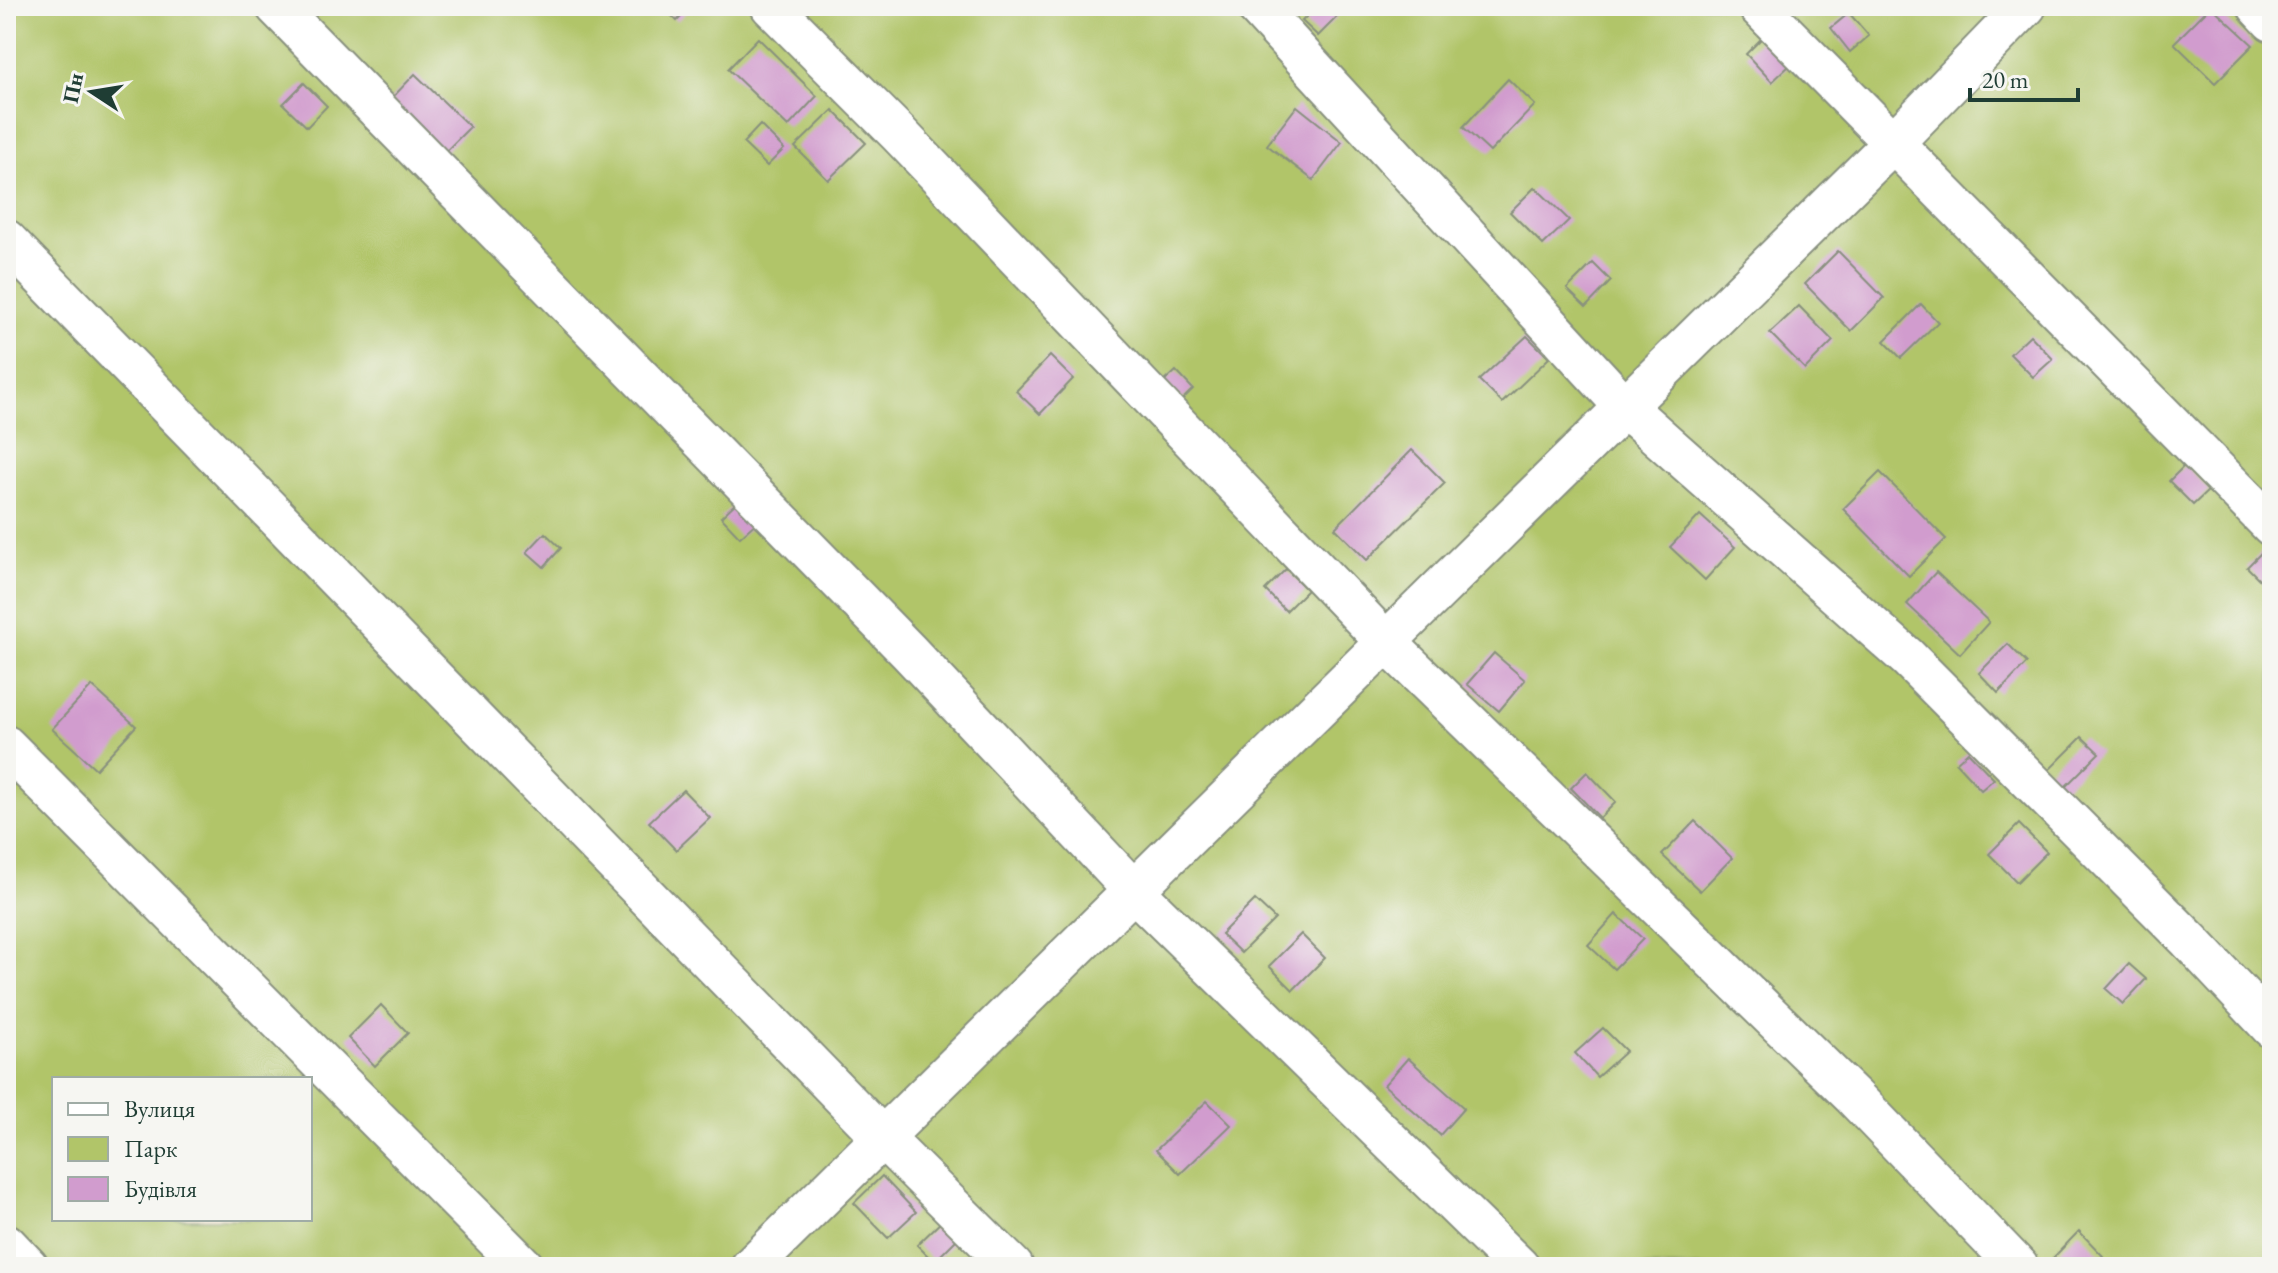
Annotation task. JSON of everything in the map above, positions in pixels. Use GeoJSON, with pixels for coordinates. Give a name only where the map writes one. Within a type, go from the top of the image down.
{"type":"FeatureCollection","features":[{"type":"Feature","properties":{"kind":"street"},"geometry":{"type":"LineString","coordinates":[[276,6],[898,640],[1132,889],[1519,1267]]}},
{"type":"Feature","properties":{"kind":"street"},"geometry":{"type":"LineString","coordinates":[[771,6],[899,134],[1385,641],[1854,1097],[2018,1267]]}},
{"type":"Feature","properties":{"kind":"street"},"geometry":{"type":"LineString","coordinates":[[1256,6],[1625,407],[1907,657],[2189,940],[2272,1028]]}},
{"type":"Feature","properties":{"kind":"street"},"geometry":{"type":"LineString","coordinates":[[1758,6],[2272,526]]}},
{"type":"Feature","properties":{"kind":"street"},"geometry":{"type":"LineString","coordinates":[[751,1267],[1894,142],[2026,6]]}},
{"type":"Feature","properties":{"kind":"street"},"geometry":{"type":"LineString","coordinates":[[2258,6],[2272,21]]}},
{"type":"Feature","properties":{"kind":"street"},"geometry":{"type":"LineString","coordinates":[[6,240],[882,1137],[1013,1267]]}},
{"type":"Feature","properties":{"kind":"street"},"geometry":{"type":"LineString","coordinates":[[6,746],[524,1267]]}},
{"type":"Feature","properties":{"kind":"street"},"geometry":{"type":"LineString","coordinates":[[6,1244],[28,1267]]}},
{"type":"Feature","properties":{"kind":"green space"},"geometry":{"type":"Polygon","coordinates":[[[12,6],[2272,6],[2272,1267],[6,1267],[6,12],[12,6]]]}},
{"type":"Feature","properties":{"kind":"building"},"geometry":{"type":"Polygon","coordinates":[[[662,6],[692,6],[677,21],[662,6]]]}},
{"type":"Feature","properties":{"kind":"building"},"geometry":{"type":"Polygon","coordinates":[[[1317,6],[1326,6],[1337,17],[1318,36],[1302,21],[1317,6]]]}},
{"type":"Feature","properties":{"kind":"building"},"geometry":{"type":"Polygon","coordinates":[[[2211,6],[2253,45],[2215,83],[2174,43],[2211,6]]]}},
{"type":"Feature","properties":{"kind":"building"},"geometry":{"type":"Polygon","coordinates":[[[1849,13],[1869,36],[1850,52],[1831,28],[1849,13]]]}},
{"type":"Feature","properties":{"kind":"building"},"geometry":{"type":"Polygon","coordinates":[[[758,38],[817,96],[788,127],[728,69],[758,38]]]}},
{"type":"Feature","properties":{"kind":"building"},"geometry":{"type":"Polygon","coordinates":[[[1762,38],[1789,66],[1772,82],[1746,54],[1762,38]]]}},
{"type":"Feature","properties":{"kind":"building"},"geometry":{"type":"Polygon","coordinates":[[[415,74],[470,127],[444,153],[390,100],[415,74]]]}},
{"type":"Feature","properties":{"kind":"building"},"geometry":{"type":"Polygon","coordinates":[[[1508,79],[1535,105],[1490,152],[1463,127],[1508,79]]]}},
{"type":"Feature","properties":{"kind":"building"},"geometry":{"type":"Polygon","coordinates":[[[304,83],[327,106],[307,127],[283,104],[304,83]]]}},
{"type":"Feature","properties":{"kind":"building"},"geometry":{"type":"Polygon","coordinates":[[[1297,106],[1342,142],[1313,180],[1267,145],[1297,106]]]}},
{"type":"Feature","properties":{"kind":"building"},"geometry":{"type":"Polygon","coordinates":[[[833,110],[866,143],[828,180],[795,147],[833,110]]]}},
{"type":"Feature","properties":{"kind":"building"},"geometry":{"type":"Polygon","coordinates":[[[760,125],[784,149],[767,166],[743,143],[760,125]]]}},
{"type":"Feature","properties":{"kind":"building"},"geometry":{"type":"Polygon","coordinates":[[[1535,187],[1569,220],[1543,245],[1510,212],[1535,187]]]}},
{"type":"Feature","properties":{"kind":"building"},"geometry":{"type":"Polygon","coordinates":[[[1838,251],[1884,298],[1851,331],[1805,284],[1838,251]]]}},
{"type":"Feature","properties":{"kind":"building"},"geometry":{"type":"Polygon","coordinates":[[[1593,263],[1611,281],[1586,307],[1567,289],[1593,263]]]}},
{"type":"Feature","properties":{"kind":"building"},"geometry":{"type":"Polygon","coordinates":[[[1921,304],[1938,322],[1901,358],[1884,341],[1921,304]]]}},
{"type":"Feature","properties":{"kind":"building"},"geometry":{"type":"Polygon","coordinates":[[[1799,306],[1833,341],[1805,369],[1770,333],[1799,306]]]}},
{"type":"Feature","properties":{"kind":"building"},"geometry":{"type":"Polygon","coordinates":[[[2030,335],[2053,359],[2033,377],[2010,354],[2030,335]]]}},
{"type":"Feature","properties":{"kind":"building"},"geometry":{"type":"Polygon","coordinates":[[[1527,336],[1549,358],[1502,403],[1479,380],[1527,336]]]}},
{"type":"Feature","properties":{"kind":"building"},"geometry":{"type":"Polygon","coordinates":[[[1050,356],[1073,379],[1040,414],[1016,391],[1050,356]]]}},
{"type":"Feature","properties":{"kind":"building"},"geometry":{"type":"Polygon","coordinates":[[[1176,371],[1193,389],[1182,400],[1164,382],[1176,371]]]}},
{"type":"Feature","properties":{"kind":"building"},"geometry":{"type":"Polygon","coordinates":[[[1412,450],[1445,483],[1367,560],[1335,528],[1412,450]]]}},
{"type":"Feature","properties":{"kind":"building"},"geometry":{"type":"Polygon","coordinates":[[[2185,465],[2209,490],[2193,505],[2169,481],[2185,465]]]}},
{"type":"Feature","properties":{"kind":"building"},"geometry":{"type":"Polygon","coordinates":[[[1880,472],[1946,539],[1909,576],[1843,509],[1880,472]]]}},
{"type":"Feature","properties":{"kind":"building"},"geometry":{"type":"Polygon","coordinates":[[[738,501],[757,522],[740,537],[721,517],[738,501]]]}},
{"type":"Feature","properties":{"kind":"building"},"geometry":{"type":"Polygon","coordinates":[[[1700,515],[1735,547],[1705,580],[1670,547],[1700,515]]]}},
{"type":"Feature","properties":{"kind":"building"},"geometry":{"type":"Polygon","coordinates":[[[545,533],[561,548],[544,567],[527,552],[545,533]]]}},
{"type":"Feature","properties":{"kind":"building"},"geometry":{"type":"Polygon","coordinates":[[[2266,548],[2272,554],[2272,579],[2266,586],[2247,567],[2266,548]]]}},
{"type":"Feature","properties":{"kind":"building"},"geometry":{"type":"Polygon","coordinates":[[[1286,569],[1307,590],[1286,611],[1265,590],[1286,569]]]}},
{"type":"Feature","properties":{"kind":"building"},"geometry":{"type":"Polygon","coordinates":[[[1936,572],[1989,622],[1960,654],[1907,604],[1936,572]]]}},
{"type":"Feature","properties":{"kind":"building"},"geometry":{"type":"Polygon","coordinates":[[[2008,644],[2027,663],[1998,693],[1979,673],[2008,644]]]}},
{"type":"Feature","properties":{"kind":"building"},"geometry":{"type":"Polygon","coordinates":[[[1494,653],[1525,680],[1499,711],[1467,684],[1494,653]]]}},
{"type":"Feature","properties":{"kind":"building"},"geometry":{"type":"Polygon","coordinates":[[[92,686],[136,726],[96,769],[52,729],[92,686]]]}},
{"type":"Feature","properties":{"kind":"building"},"geometry":{"type":"Polygon","coordinates":[[[2082,737],[2099,753],[2062,790],[2045,774],[2082,737]]]}},
{"type":"Feature","properties":{"kind":"building"},"geometry":{"type":"Polygon","coordinates":[[[1968,752],[1994,779],[1981,790],[1956,763],[1968,752]]]}},
{"type":"Feature","properties":{"kind":"building"},"geometry":{"type":"Polygon","coordinates":[[[1587,772],[1616,802],[1600,818],[1571,788],[1587,772]]]}},
{"type":"Feature","properties":{"kind":"building"},"geometry":{"type":"Polygon","coordinates":[[[683,790],[710,818],[676,850],[649,822],[683,790]]]}},
{"type":"Feature","properties":{"kind":"building"},"geometry":{"type":"Polygon","coordinates":[[[1695,821],[1732,858],[1700,891],[1662,855],[1695,821]]]}},
{"type":"Feature","properties":{"kind":"building"},"geometry":{"type":"Polygon","coordinates":[[[2019,824],[2047,852],[2017,882],[1989,854],[2019,824]]]}},
{"type":"Feature","properties":{"kind":"building"},"geometry":{"type":"Polygon","coordinates":[[[1255,900],[1275,919],[1241,953],[1221,934],[1255,900]]]}},
{"type":"Feature","properties":{"kind":"building"},"geometry":{"type":"Polygon","coordinates":[[[1616,914],[1643,939],[1614,969],[1588,945],[1616,914]]]}},
{"type":"Feature","properties":{"kind":"building"},"geometry":{"type":"Polygon","coordinates":[[[1301,934],[1325,958],[1293,990],[1269,966],[1301,934]]]}},
{"type":"Feature","properties":{"kind":"building"},"geometry":{"type":"Polygon","coordinates":[[[2129,964],[2146,979],[2123,1004],[2106,989],[2129,964]]]}},
{"type":"Feature","properties":{"kind":"building"},"geometry":{"type":"Polygon","coordinates":[[[381,1005],[408,1033],[375,1066],[348,1038],[381,1005]]]}},
{"type":"Feature","properties":{"kind":"building"},"geometry":{"type":"Polygon","coordinates":[[[1603,1028],[1626,1051],[1597,1077],[1575,1053],[1603,1028]]]}},
{"type":"Feature","properties":{"kind":"building"},"geometry":{"type":"Polygon","coordinates":[[[1408,1058],[1464,1108],[1440,1135],[1384,1085],[1408,1058]]]}},
{"type":"Feature","properties":{"kind":"building"},"geometry":{"type":"Polygon","coordinates":[[[1207,1101],[1231,1125],[1180,1174],[1156,1150],[1207,1101]]]}},
{"type":"Feature","properties":{"kind":"building"},"geometry":{"type":"Polygon","coordinates":[[[882,1176],[916,1212],[888,1238],[854,1203],[882,1176]]]}},
{"type":"Feature","properties":{"kind":"building"},"geometry":{"type":"Polygon","coordinates":[[[946,1217],[963,1233],[934,1262],[917,1245],[946,1217]]]}},
{"type":"Feature","properties":{"kind":"building"},"geometry":{"type":"Polygon","coordinates":[[[2079,1231],[2103,1256],[2092,1267],[2062,1267],[2053,1258],[2079,1231]]]}}]}
